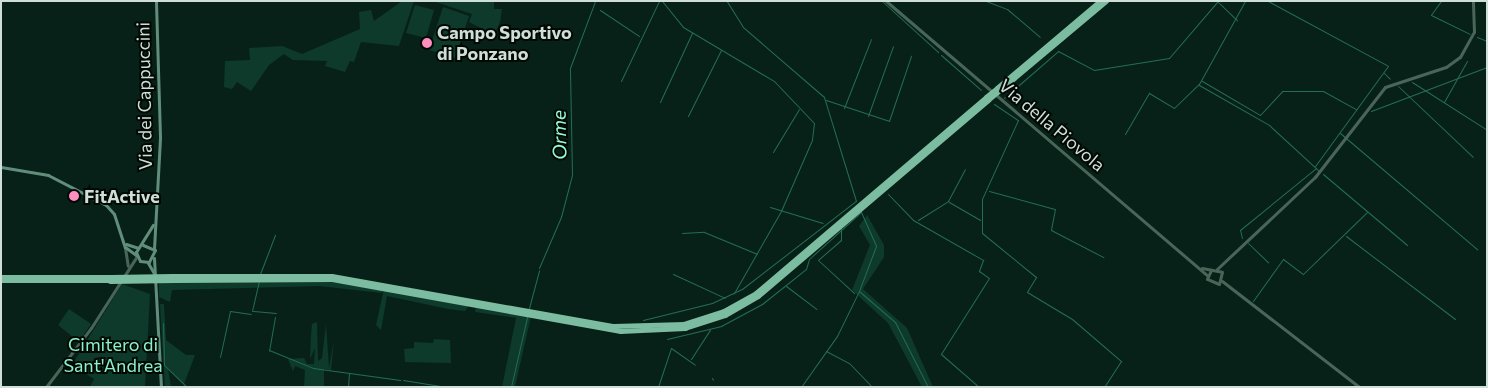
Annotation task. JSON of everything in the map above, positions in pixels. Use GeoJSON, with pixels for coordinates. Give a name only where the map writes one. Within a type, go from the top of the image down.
{"type":"FeatureCollection","features":[{"type":"Feature","properties":{"kind":"highway"},"geometry":{"type":"LineString","coordinates":[[1,279],[326,279],[532,313],[647,328],[684,324],[724,311],[776,277],[1100,1]]}},
{"type":"Feature","properties":{"kind":"highway"},"geometry":{"type":"LineString","coordinates":[[998,89],[1106,1]]}},
{"type":"Feature","properties":{"kind":"main road","name":"Via dei Cappuccini"},"geometry":{"type":"LineString","coordinates":[[156,1],[160,137],[154,221],[154,258],[161,387]]}},
{"type":"Feature","properties":{"kind":"main road"},"geometry":{"type":"LineString","coordinates":[[1,167],[48,175],[106,205],[114,214],[125,247],[142,262],[147,263],[154,258]]}},
{"type":"Feature","properties":{"kind":"main road","name":"Via dei Cappuccini"},"geometry":{"type":"LineString","coordinates":[[143,245],[154,221]]}},
{"type":"Feature","properties":{"kind":"main road"},"geometry":{"type":"LineString","coordinates":[[124,242],[138,248]]}},
{"type":"Feature","properties":{"kind":"main road"},"geometry":{"type":"LineString","coordinates":[[136,255],[138,248],[143,245],[154,249]]}},
{"type":"Feature","properties":{"kind":"main road"},"geometry":{"type":"LineString","coordinates":[[147,263],[156,280]]}},
{"type":"Feature","properties":{"kind":"street","name":"Via della Piovola"},"geometry":{"type":"LineString","coordinates":[[886,1],[1202,268]]}},
{"type":"Feature","properties":{"kind":"street"},"geometry":{"type":"LineString","coordinates":[[1202,268],[1211,270],[1224,265],[1250,234],[1324,167],[1385,87],[1446,67],[1460,57],[1474,32],[1473,1]]}},
{"type":"Feature","properties":{"kind":"street"},"geometry":{"type":"LineString","coordinates":[[125,247],[127,268]]}},
{"type":"Feature","properties":{"kind":"street"},"geometry":{"type":"LineString","coordinates":[[46,387],[91,328],[136,255]]}},
{"type":"Feature","properties":{"kind":"street"},"geometry":{"type":"LineString","coordinates":[[127,268],[142,262]]}},
{"type":"Feature","properties":{"kind":"street"},"geometry":{"type":"LineString","coordinates":[[1220,282],[1224,265]]}},
{"type":"Feature","properties":{"kind":"street"},"geometry":{"type":"LineString","coordinates":[[1202,268],[1211,284],[1220,282],[1226,286],[1359,387]]}},
{"type":"Feature","properties":{"kind":"street"},"geometry":{"type":"LineString","coordinates":[[1217,269],[1223,274]]}},
{"type":"Feature","properties":{"kind":"street"},"geometry":{"type":"LineString","coordinates":[[1207,275],[1211,270]]}},
{"type":"Feature","properties":{"kind":"green space"},"geometry":{"type":"Polygon","coordinates":[[[402,1],[414,1],[399,46],[361,42],[354,62],[350,61],[345,72],[325,66],[327,61],[293,60],[284,54],[269,65],[251,91],[237,82],[232,89],[224,87],[225,61],[250,60],[249,48],[282,46],[302,54],[360,29],[359,12],[371,10],[374,21],[402,1]]]}},
{"type":"Feature","properties":{"kind":"green space"},"geometry":{"type":"Polygon","coordinates":[[[433,1],[494,1],[494,9],[502,9],[500,22],[494,35],[469,22],[472,14],[433,1]]]}},
{"type":"Feature","properties":{"kind":"green space"},"geometry":{"type":"Polygon","coordinates":[[[415,5],[434,10],[426,38],[406,33],[415,5]]]}},
{"type":"Feature","properties":{"kind":"green space"},"geometry":{"type":"Polygon","coordinates":[[[443,7],[469,16],[455,58],[429,50],[443,7]]]}},
{"type":"Feature","properties":{"kind":"green space"},"geometry":{"type":"Polygon","coordinates":[[[867,215],[884,245],[884,257],[863,289],[907,328],[933,387],[922,387],[888,323],[852,290],[870,245],[859,226],[867,215]]]}},
{"type":"Feature","properties":{"kind":"green space"},"geometry":{"type":"Polygon","coordinates":[[[324,281],[383,290],[382,293],[319,286],[172,290],[170,302],[159,297],[159,282],[324,281]]]}},
{"type":"Feature","properties":{"kind":"green space","name":"Cimitero di Sant'Andrea"},"geometry":{"type":"Polygon","coordinates":[[[122,284],[150,294],[145,387],[90,387],[94,379],[72,365],[122,284]]]}},
{"type":"Feature","properties":{"kind":"green space"},"geometry":{"type":"Polygon","coordinates":[[[384,289],[468,305],[468,307],[465,311],[448,309],[387,296],[381,330],[376,325],[384,289]]]}},
{"type":"Feature","properties":{"kind":"green space"},"geometry":{"type":"Polygon","coordinates":[[[160,304],[164,304],[166,340],[186,355],[195,355],[184,384],[168,369],[171,387],[165,387],[160,304]]]}},
{"type":"Feature","properties":{"kind":"green space"},"geometry":{"type":"Polygon","coordinates":[[[476,307],[531,316],[515,387],[502,387],[516,318],[475,312],[476,307]]]}},
{"type":"Feature","properties":{"kind":"green space"},"geometry":{"type":"Polygon","coordinates":[[[69,309],[91,324],[79,342],[58,325],[69,309]]]}},
{"type":"Feature","properties":{"kind":"green space"},"geometry":{"type":"Polygon","coordinates":[[[317,322],[318,361],[322,358],[326,324],[329,368],[334,340],[331,370],[324,369],[324,387],[304,387],[305,370],[295,366],[293,371],[288,359],[304,358],[307,364],[314,364],[315,348],[310,359],[311,336],[312,324],[317,322]]]}},
{"type":"Feature","properties":{"kind":"green space"},"geometry":{"type":"Polygon","coordinates":[[[434,339],[450,340],[451,363],[405,362],[404,349],[414,348],[414,342],[433,343],[434,339]]]}},
{"type":"Feature","properties":{"kind":"waterway","name":"Orme"},"geometry":{"type":"LineString","coordinates":[[539,268],[561,217],[572,175],[570,68],[595,1]]}},
{"type":"Feature","properties":{"kind":"waterway"},"geometry":{"type":"LineString","coordinates":[[621,81],[659,1]]}},
{"type":"Feature","properties":{"kind":"waterway"},"geometry":{"type":"LineString","coordinates":[[662,1],[683,27],[774,81],[814,123],[812,140],[781,211],[734,293]]}},
{"type":"Feature","properties":{"kind":"waterway"},"geometry":{"type":"LineString","coordinates":[[643,320],[712,303],[742,289],[856,201],[824,97],[743,27],[727,1]]}},
{"type":"Feature","properties":{"kind":"waterway"},"geometry":{"type":"LineString","coordinates":[[882,1],[938,52]]}},
{"type":"Feature","properties":{"kind":"waterway"},"geometry":{"type":"LineString","coordinates":[[986,1],[1007,9],[1040,37]]}},
{"type":"Feature","properties":{"kind":"waterway"},"geometry":{"type":"LineString","coordinates":[[1217,1],[1237,20]]}},
{"type":"Feature","properties":{"kind":"waterway"},"geometry":{"type":"LineString","coordinates":[[1125,134],[1149,93],[1174,108],[1199,84],[1245,1]]}},
{"type":"Feature","properties":{"kind":"waterway"},"geometry":{"type":"LineString","coordinates":[[1268,1],[1388,66],[1315,166]]}},
{"type":"Feature","properties":{"kind":"waterway"},"geometry":{"type":"LineString","coordinates":[[1441,1],[1431,15],[1470,34]]}},
{"type":"Feature","properties":{"kind":"waterway"},"geometry":{"type":"LineString","coordinates":[[1004,98],[1058,51],[1094,70],[1169,58],[1217,2]]}},
{"type":"Feature","properties":{"kind":"waterway"},"geometry":{"type":"LineString","coordinates":[[600,10],[639,36]]}},
{"type":"Feature","properties":{"kind":"waterway"},"geometry":{"type":"LineString","coordinates":[[660,102],[692,33]]}},
{"type":"Feature","properties":{"kind":"waterway"},"geometry":{"type":"LineString","coordinates":[[1477,37],[1487,41]]}},
{"type":"Feature","properties":{"kind":"waterway"},"geometry":{"type":"LineString","coordinates":[[844,108],[871,39]]}},
{"type":"Feature","properties":{"kind":"waterway"},"geometry":{"type":"LineString","coordinates":[[868,116],[893,46]]}},
{"type":"Feature","properties":{"kind":"waterway"},"geometry":{"type":"LineString","coordinates":[[688,116],[721,50]]}},
{"type":"Feature","properties":{"kind":"waterway"},"geometry":{"type":"LineString","coordinates":[[941,55],[981,90]]}},
{"type":"Feature","properties":{"kind":"waterway"},"geometry":{"type":"LineString","coordinates":[[826,100],[889,121],[911,56]]}},
{"type":"Feature","properties":{"kind":"waterway"},"geometry":{"type":"LineString","coordinates":[[1444,102],[1467,61]]}},
{"type":"Feature","properties":{"kind":"waterway"},"geometry":{"type":"LineString","coordinates":[[1371,111],[1487,67]]}},
{"type":"Feature","properties":{"kind":"waterway"},"geometry":{"type":"LineString","coordinates":[[1384,73],[1390,79]]}},
{"type":"Feature","properties":{"kind":"waterway"},"geometry":{"type":"LineString","coordinates":[[1202,81],[1260,115],[1282,91],[1323,91],[1356,109]]}},
{"type":"Feature","properties":{"kind":"waterway"},"geometry":{"type":"LineString","coordinates":[[1412,82],[1487,130]]}},
{"type":"Feature","properties":{"kind":"waterway"},"geometry":{"type":"LineString","coordinates":[[1199,85],[1269,125],[1318,170]]}},
{"type":"Feature","properties":{"kind":"waterway"},"geometry":{"type":"LineString","coordinates":[[1398,86],[1473,157]]}},
{"type":"Feature","properties":{"kind":"waterway"},"geometry":{"type":"LineString","coordinates":[[994,104],[1018,120],[982,199],[982,233],[1036,277],[1027,292],[1072,319],[1121,361],[1104,387]]}},
{"type":"Feature","properties":{"kind":"waterway"},"geometry":{"type":"LineString","coordinates":[[773,152],[799,109]]}},
{"type":"Feature","properties":{"kind":"waterway"},"geometry":{"type":"LineString","coordinates":[[1340,133],[1477,249]]}},
{"type":"Feature","properties":{"kind":"waterway"},"geometry":{"type":"LineString","coordinates":[[1242,238],[1240,230],[1316,168]]}},
{"type":"Feature","properties":{"kind":"waterway"},"geometry":{"type":"LineString","coordinates":[[918,220],[948,201],[965,169]]}},
{"type":"Feature","properties":{"kind":"waterway"},"geometry":{"type":"LineString","coordinates":[[1323,174],[1407,245]]}},
{"type":"Feature","properties":{"kind":"waterway"},"geometry":{"type":"LineString","coordinates":[[989,191],[1055,209],[1051,230],[1103,257]]}},
{"type":"Feature","properties":{"kind":"waterway"},"geometry":{"type":"LineString","coordinates":[[888,194],[913,220],[983,260],[979,271],[989,278],[941,354],[979,387]]}},
{"type":"Feature","properties":{"kind":"waterway"},"geometry":{"type":"LineString","coordinates":[[949,202],[980,220]]}},
{"type":"Feature","properties":{"kind":"waterway"},"geometry":{"type":"LineString","coordinates":[[770,207],[823,223]]}},
{"type":"Feature","properties":{"kind":"waterway"},"geometry":{"type":"LineString","coordinates":[[667,339],[721,326],[762,304],[806,269],[809,259],[861,212],[876,246],[859,291]]}},
{"type":"Feature","properties":{"kind":"waterway"},"geometry":{"type":"LineString","coordinates":[[1253,301],[1283,259],[1303,274],[1367,212]]}},
{"type":"Feature","properties":{"kind":"waterway"},"geometry":{"type":"LineString","coordinates":[[841,229],[841,240],[818,260],[854,293]]}},
{"type":"Feature","properties":{"kind":"waterway"},"geometry":{"type":"LineString","coordinates":[[682,233],[704,232],[757,254]]}},
{"type":"Feature","properties":{"kind":"waterway"},"geometry":{"type":"LineString","coordinates":[[260,274],[275,235]]}},
{"type":"Feature","properties":{"kind":"waterway"},"geometry":{"type":"LineString","coordinates":[[1346,236],[1455,319]]}},
{"type":"Feature","properties":{"kind":"waterway"},"geometry":{"type":"LineString","coordinates":[[1248,243],[1268,262]]}},
{"type":"Feature","properties":{"kind":"waterway","name":"Orme"},"geometry":{"type":"LineString","coordinates":[[529,308],[539,270]]}},
{"type":"Feature","properties":{"kind":"waterway"},"geometry":{"type":"LineString","coordinates":[[673,274],[725,298]]}},
{"type":"Feature","properties":{"kind":"waterway"},"geometry":{"type":"LineString","coordinates":[[252,311],[259,280]]}},
{"type":"Feature","properties":{"kind":"waterway"},"geometry":{"type":"LineString","coordinates":[[786,286],[816,309]]}},
{"type":"Feature","properties":{"kind":"waterway"},"geometry":{"type":"LineString","coordinates":[[859,291],[895,322],[928,387]]}},
{"type":"Feature","properties":{"kind":"waterway"},"geometry":{"type":"LineString","coordinates":[[801,387],[837,336],[859,291]]}},
{"type":"Feature","properties":{"kind":"waterway"},"geometry":{"type":"LineString","coordinates":[[220,357],[230,311],[251,314]]}},
{"type":"Feature","properties":{"kind":"waterway"},"geometry":{"type":"LineString","coordinates":[[253,311],[276,313]]}},
{"type":"Feature","properties":{"kind":"waterway"},"geometry":{"type":"LineString","coordinates":[[275,317],[269,350],[313,368],[400,380]]}},
{"type":"Feature","properties":{"kind":"waterway","name":"Orme"},"geometry":{"type":"LineString","coordinates":[[511,387],[527,317]]}},
{"type":"Feature","properties":{"kind":"waterway"},"geometry":{"type":"LineString","coordinates":[[163,323],[164,365],[187,387]]}},
{"type":"Feature","properties":{"kind":"waterway"},"geometry":{"type":"LineString","coordinates":[[691,359],[710,330]]}},
{"type":"Feature","properties":{"kind":"waterway"},"geometry":{"type":"LineString","coordinates":[[658,387],[671,348],[695,365]]}},
{"type":"Feature","properties":{"kind":"waterway"},"geometry":{"type":"LineString","coordinates":[[826,351],[850,364],[872,387]]}},
{"type":"Feature","properties":{"kind":"waterway"},"geometry":{"type":"LineString","coordinates":[[348,387],[349,373]]}},
{"type":"Feature","properties":{"kind":"waterway"},"geometry":{"type":"LineString","coordinates":[[403,380],[446,387]]}},
{"type":"Feature","properties":{"kind":"place","name":"Campo Sportivo di Ponzano"},"geometry":{"type":"Point","coordinates":[427,43]}},
{"type":"Feature","properties":{"kind":"place","name":"FitActive"},"geometry":{"type":"Point","coordinates":[74,196]}}]}
